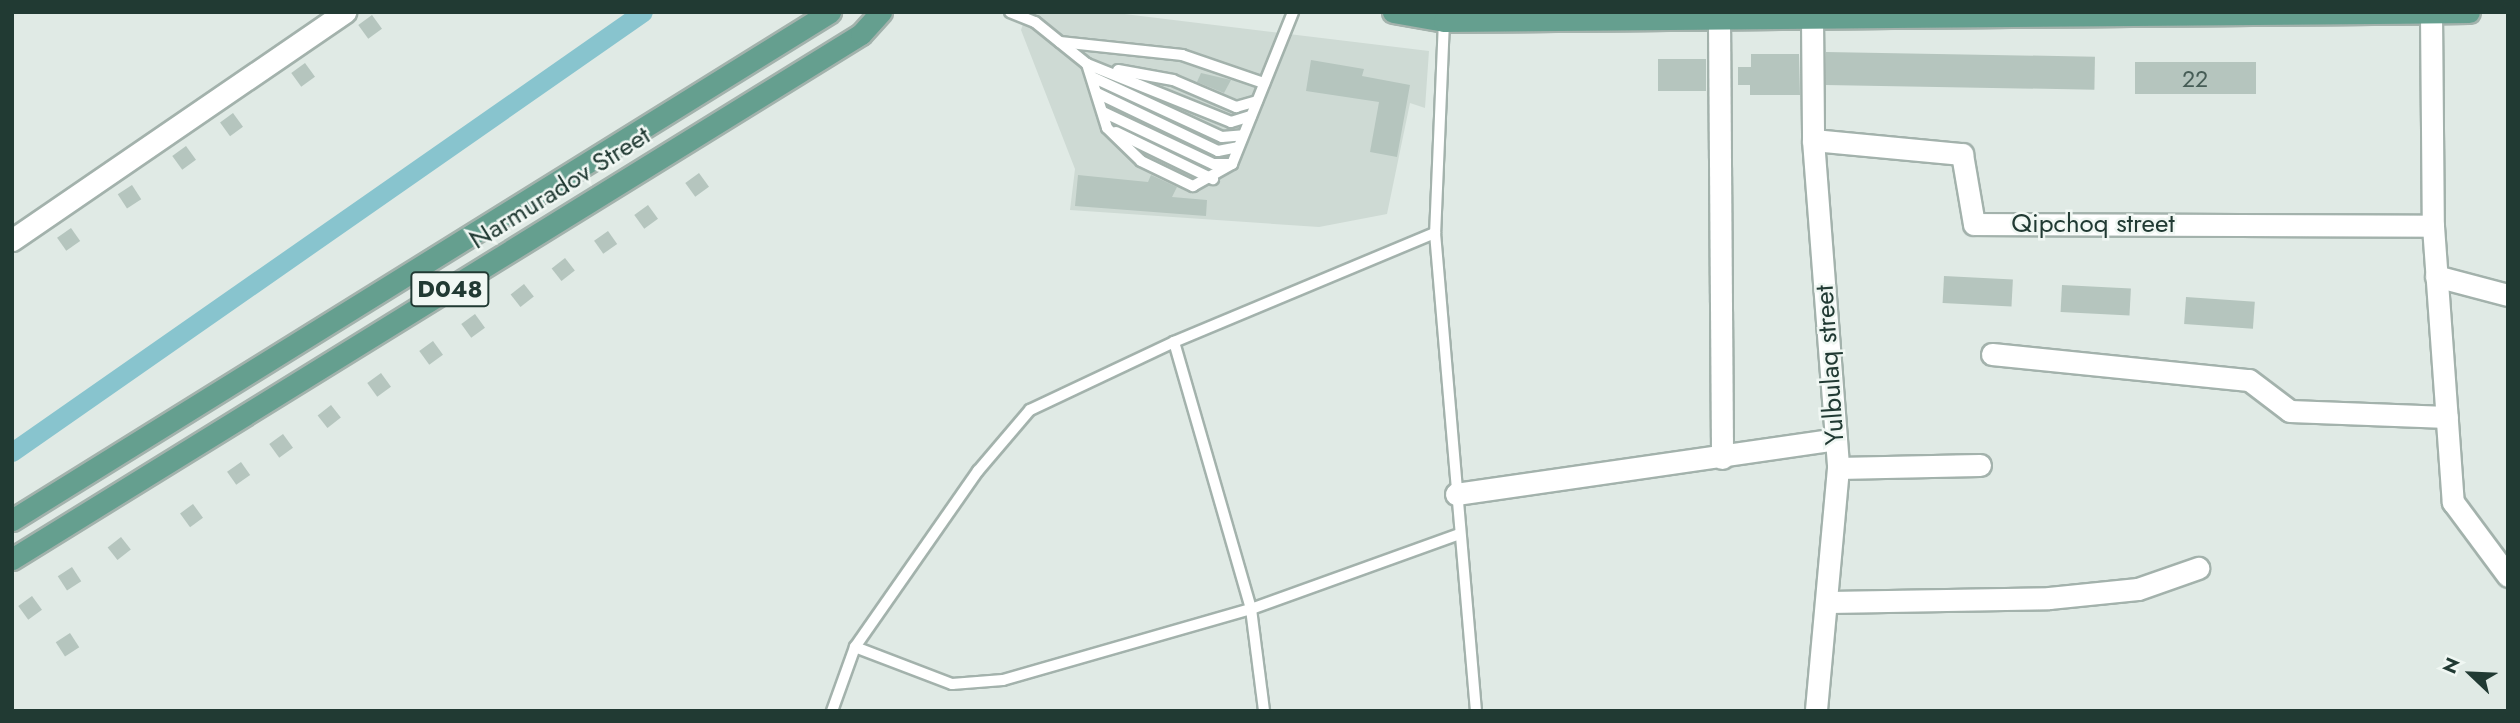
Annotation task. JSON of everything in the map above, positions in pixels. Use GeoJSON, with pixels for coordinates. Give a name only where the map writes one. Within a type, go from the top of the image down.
{"type":"FeatureCollection","features":[{"type":"Feature","properties":{"kind":"main road","name":"Narmuradov Street"},"geometry":{"type":"LineString","coordinates":[[12,520],[830,12]]}},
{"type":"Feature","properties":{"kind":"main road","name":"Narmuradov Street"},"geometry":{"type":"LineString","coordinates":[[12,559],[861,34],[881,12]]}},
{"type":"Feature","properties":{"kind":"main road"},"geometry":{"type":"LineString","coordinates":[[1393,12],[1444,21],[2469,12]]}},
{"type":"Feature","properties":{"kind":"street"},"geometry":{"type":"LineString","coordinates":[[12,240],[345,12]]}},
{"type":"Feature","properties":{"kind":"street"},"geometry":{"type":"LineString","coordinates":[[2431,14],[2433,226],[2453,502],[2508,576]]}},
{"type":"Feature","properties":{"kind":"street","name":"Yulbulaq street"},"geometry":{"type":"LineString","coordinates":[[1816,711],[1829,601],[1838,468],[1813,140],[1825,17]]}},
{"type":"Feature","properties":{"kind":"street"},"geometry":{"type":"LineString","coordinates":[[1719,19],[1722,458]]}},
{"type":"Feature","properties":{"kind":"street","name":"Qipchoq street"},"geometry":{"type":"LineString","coordinates":[[1813,140],[1962,154],[1973,223],[2433,226]]}},
{"type":"Feature","properties":{"kind":"street"},"geometry":{"type":"LineString","coordinates":[[2436,276],[2508,295]]}},
{"type":"Feature","properties":{"kind":"street"},"geometry":{"type":"LineString","coordinates":[[1992,354],[2249,380],[2290,411],[2447,417]]}},
{"type":"Feature","properties":{"kind":"street"},"geometry":{"type":"LineString","coordinates":[[1456,494],[1722,458],[1836,439]]}},
{"type":"Feature","properties":{"kind":"street"},"geometry":{"type":"LineString","coordinates":[[1838,468],[1980,465]]}},
{"type":"Feature","properties":{"kind":"street"},"geometry":{"type":"LineString","coordinates":[[1829,601],[2049,598],[2138,589],[2198,568]]}},
{"type":"Feature","properties":{"kind":"lane"},"geometry":{"type":"LineString","coordinates":[[1010,12],[1035,22],[1087,64],[1231,122],[1251,116]]}},
{"type":"Feature","properties":{"kind":"lane"},"geometry":{"type":"LineString","coordinates":[[1087,64],[1107,128],[1151,166],[1193,186],[1213,179],[1232,164],[1293,12]]}},
{"type":"Feature","properties":{"kind":"lane"},"geometry":{"type":"LineString","coordinates":[[1444,21],[1435,233],[1476,711]]}},
{"type":"Feature","properties":{"kind":"lane"},"geometry":{"type":"LineString","coordinates":[[1060,42],[1182,55],[1264,83]]}},
{"type":"Feature","properties":{"kind":"lane"},"geometry":{"type":"LineString","coordinates":[[1087,64],[1173,80],[1236,107],[1257,101]]}},
{"type":"Feature","properties":{"kind":"lane"},"geometry":{"type":"LineString","coordinates":[[1092,77],[1222,137],[1243,135]]}},
{"type":"Feature","properties":{"kind":"lane"},"geometry":{"type":"LineString","coordinates":[[1097,93],[1218,151],[1238,147]]}},
{"type":"Feature","properties":{"kind":"lane"},"geometry":{"type":"LineString","coordinates":[[1103,112],[1213,164],[1232,164]]}},
{"type":"Feature","properties":{"kind":"lane"},"geometry":{"type":"LineString","coordinates":[[832,711],[855,647],[978,471],[1030,410],[1174,342],[1435,233]]}},
{"type":"Feature","properties":{"kind":"lane"},"geometry":{"type":"LineString","coordinates":[[1174,342],[1251,609],[1264,711]]}},
{"type":"Feature","properties":{"kind":"lane"},"geometry":{"type":"LineString","coordinates":[[855,647],[952,684],[1003,680],[1251,609],[1459,534]]}},
{"type":"Feature","properties":{"kind":"shaded area"},"geometry":{"type":"Polygon","coordinates":[[[1027,12],[1108,12],[1429,51],[1425,108],[1410,103],[1387,214],[1319,227],[1070,210],[1075,169],[1021,30],[1027,12]]]}},
{"type":"Feature","properties":{"kind":"building"},"geometry":{"type":"Polygon","coordinates":[[[372,15],[382,29],[368,39],[358,25],[372,15]]]}},
{"type":"Feature","properties":{"kind":"building"},"geometry":{"type":"Polygon","coordinates":[[[1826,52],[2095,57],[2094,90],[1825,85],[1826,52]]]}},
{"type":"Feature","properties":{"kind":"building"},"geometry":{"type":"Polygon","coordinates":[[[1751,54],[1799,54],[1800,95],[1750,95],[1750,85],[1738,85],[1738,67],[1751,67],[1751,54]]]}},
{"type":"Feature","properties":{"kind":"building"},"geometry":{"type":"Polygon","coordinates":[[[1658,59],[1706,59],[1706,91],[1658,91],[1658,59]]]}},
{"type":"Feature","properties":{"kind":"building"},"geometry":{"type":"Polygon","coordinates":[[[1311,60],[1364,69],[1362,76],[1410,85],[1397,157],[1370,152],[1379,102],[1306,91],[1311,60]]]}},
{"type":"Feature","properties":{"kind":"building"},"geometry":{"type":"Polygon","coordinates":[[[2135,62],[2256,62],[2256,94],[2135,94],[2135,62]]]}},
{"type":"Feature","properties":{"kind":"building"},"geometry":{"type":"Polygon","coordinates":[[[305,63],[315,77],[301,87],[291,73],[305,63]]]}},
{"type":"Feature","properties":{"kind":"building"},"geometry":{"type":"Polygon","coordinates":[[[1201,73],[1231,80],[1224,93],[1197,82],[1201,73]]]}},
{"type":"Feature","properties":{"kind":"building"},"geometry":{"type":"Polygon","coordinates":[[[233,113],[243,127],[230,136],[220,122],[233,113]]]}},
{"type":"Feature","properties":{"kind":"building"},"geometry":{"type":"Polygon","coordinates":[[[186,146],[196,160],[182,170],[172,156],[186,146]]]}},
{"type":"Feature","properties":{"kind":"building"},"geometry":{"type":"Polygon","coordinates":[[[699,173],[709,187],[695,197],[685,183],[699,173]]]}},
{"type":"Feature","properties":{"kind":"building"},"geometry":{"type":"Polygon","coordinates":[[[1078,175],[1148,182],[1151,175],[1177,187],[1172,197],[1207,200],[1206,216],[1075,206],[1078,175]]]}},
{"type":"Feature","properties":{"kind":"building"},"geometry":{"type":"Polygon","coordinates":[[[132,185],[141,199],[127,209],[118,194],[132,185]]]}},
{"type":"Feature","properties":{"kind":"building"},"geometry":{"type":"Polygon","coordinates":[[[648,205],[658,219],[644,229],[634,215],[648,205]]]}},
{"type":"Feature","properties":{"kind":"building"},"geometry":{"type":"Polygon","coordinates":[[[71,228],[80,241],[66,251],[57,238],[71,228]]]}},
{"type":"Feature","properties":{"kind":"building"},"geometry":{"type":"Polygon","coordinates":[[[608,231],[617,244],[603,254],[594,241],[608,231]]]}},
{"type":"Feature","properties":{"kind":"building"},"geometry":{"type":"Polygon","coordinates":[[[565,258],[575,271],[561,281],[552,268],[565,258]]]}},
{"type":"Feature","properties":{"kind":"building"},"geometry":{"type":"Polygon","coordinates":[[[1944,276],[2013,280],[2011,307],[1943,303],[1944,276]]]}},
{"type":"Feature","properties":{"kind":"building"},"geometry":{"type":"Polygon","coordinates":[[[524,284],[534,297],[520,307],[511,294],[524,284]]]}},
{"type":"Feature","properties":{"kind":"building"},"geometry":{"type":"Polygon","coordinates":[[[2062,285],[2131,289],[2129,316],[2061,312],[2062,285]]]}},
{"type":"Feature","properties":{"kind":"building"},"geometry":{"type":"Polygon","coordinates":[[[2186,297],[2255,302],[2253,329],[2184,324],[2186,297]]]}},
{"type":"Feature","properties":{"kind":"building"},"geometry":{"type":"Polygon","coordinates":[[[475,314],[485,328],[471,338],[461,324],[475,314]]]}},
{"type":"Feature","properties":{"kind":"building"},"geometry":{"type":"Polygon","coordinates":[[[433,341],[443,355],[429,365],[419,351],[433,341]]]}},
{"type":"Feature","properties":{"kind":"building"},"geometry":{"type":"Polygon","coordinates":[[[381,373],[391,387],[377,397],[367,383],[381,373]]]}},
{"type":"Feature","properties":{"kind":"building"},"geometry":{"type":"Polygon","coordinates":[[[331,405],[341,418],[327,428],[318,415],[331,405]]]}},
{"type":"Feature","properties":{"kind":"building"},"geometry":{"type":"Polygon","coordinates":[[[283,434],[293,448],[279,458],[269,444],[283,434]]]}},
{"type":"Feature","properties":{"kind":"building"},"geometry":{"type":"Polygon","coordinates":[[[241,462],[250,475],[236,485],[227,472],[241,462]]]}},
{"type":"Feature","properties":{"kind":"building"},"geometry":{"type":"Polygon","coordinates":[[[193,504],[203,518],[190,527],[180,513],[193,504]]]}},
{"type":"Feature","properties":{"kind":"building"},"geometry":{"type":"Polygon","coordinates":[[[121,537],[131,550],[117,560],[108,547],[121,537]]]}},
{"type":"Feature","properties":{"kind":"building"},"geometry":{"type":"Polygon","coordinates":[[[72,567],[81,581],[67,591],[58,576],[72,567]]]}},
{"type":"Feature","properties":{"kind":"building"},"geometry":{"type":"Polygon","coordinates":[[[32,596],[42,610],[28,620],[18,606],[32,596]]]}},
{"type":"Feature","properties":{"kind":"building"},"geometry":{"type":"Polygon","coordinates":[[[70,633],[79,647],[65,657],[56,642],[70,633]]]}},
{"type":"Feature","properties":{"kind":"waterway"},"geometry":{"type":"LineString","coordinates":[[12,452],[643,12]]}}]}
